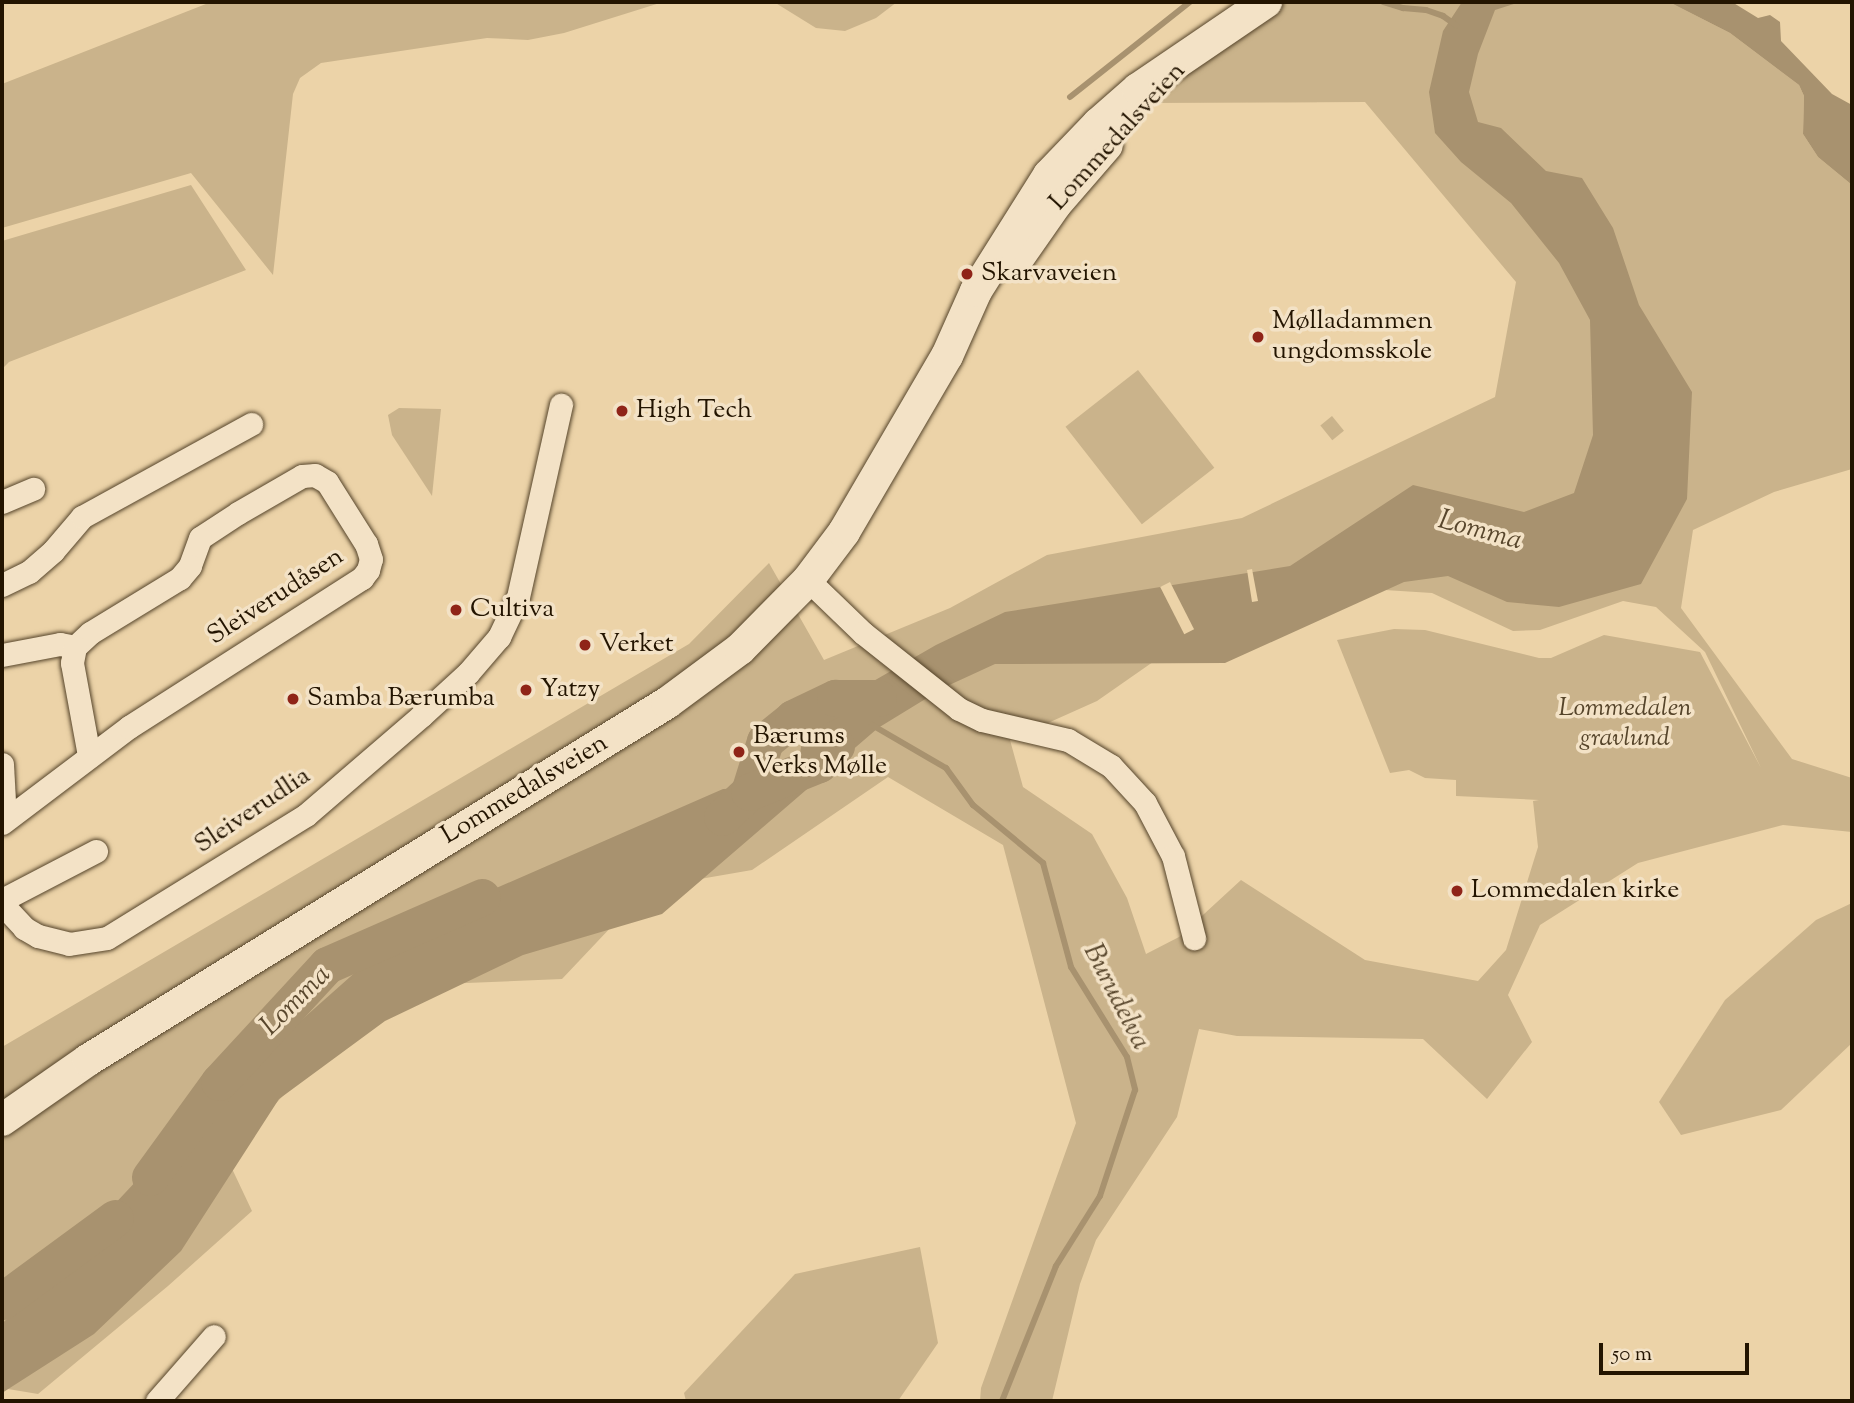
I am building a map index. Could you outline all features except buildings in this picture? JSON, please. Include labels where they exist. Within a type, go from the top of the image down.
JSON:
[{"type":"main road","name":"Lommedalsveien","points":[[2,1120],[133,1032],[667,703],[740,649],[808,580],[870,491],[947,356],[1088,164],[1192,55],[1261,3]]},
{"type":"street","name":"Sleiverudlia","points":[[5,912],[38,936],[57,942],[80,944],[107,938],[306,815],[467,673],[499,637],[518,597],[561,405]]},
{"type":"street","points":[[2,585],[29,572],[53,551],[82,517],[251,424]]},
{"type":"street","name":"Sleiverudåsen","points":[[3,822],[63,779],[89,756],[226,663],[362,578],[371,559],[337,494],[327,482],[315,475],[302,476],[200,538],[190,566],[180,578],[90,633],[75,647]]},
{"type":"street","points":[[2,502],[33,489]]},
{"type":"street","points":[[808,580],[941,697],[982,720],[1068,740],[1111,766],[1145,803],[1173,856],[1194,938]]},
{"type":"street","points":[[2,655],[60,644],[75,647],[72,663],[89,756]]},
{"type":"street","name":"Sleiverudåsen","points":[[2,764],[3,822]]},
{"type":"street","points":[[5,912],[96,851]]},
{"type":"street","points":[[157,1401],[214,1336]]},
{"type":"green space","points":[[211,2],[663,2],[564,33],[528,40],[487,38],[321,63],[300,78],[293,94],[273,275],[191,173],[2,228],[2,84]]},
{"type":"green space","points":[[774,2],[897,2],[876,18],[845,31],[816,28]]},
{"type":"green space","name":"Lommedalen gravlund","points":[[1266,2],[1669,2],[1730,33],[1799,85],[1804,96],[1803,134],[1818,157],[1852,185],[1852,469],[1774,492],[1693,530],[1681,608],[1792,759],[1852,778],[1852,832],[1783,825],[1638,863],[1540,925],[1508,995],[1532,1042],[1487,1099],[1423,1039],[1237,1036],[1199,1029],[1177,1117],[1096,1240],[1080,1284],[1052,1401],[980,1401],[981,1388],[1076,1123],[1003,845],[888,777],[752,870],[648,888],[562,979],[417,985],[295,1083],[226,1156],[252,1211],[168,1286],[38,1394],[2,1388],[2,1047],[689,644],[769,563],[824,660],[950,608],[1047,555],[1242,518],[1495,397],[1516,282],[1365,102],[1148,103]],"holes":[[[1369,589],[1432,593],[1513,631],[1540,630],[1623,601],[1656,607],[1705,652],[1761,768],[1700,652],[1604,635],[1551,658],[1539,658],[1425,630],[1394,629],[1337,640],[1390,773],[1409,770],[1425,778],[1456,780],[1456,796],[1539,800],[1533,801],[1538,847],[1506,950],[1478,981],[1365,960],[1241,880],[1179,937],[1146,954],[1127,898],[1092,834],[1023,787],[1010,740],[1097,701],[1183,641]]]},
{"type":"green space","points":[[191,185],[246,270],[9,362],[2,369],[2,241]]},
{"type":"green space","points":[[1138,370],[1214,468],[1142,524],[1066,427]]},
{"type":"green space","points":[[399,408],[441,409],[432,496],[392,435],[388,415]]},
{"type":"green space","points":[[1332,416],[1344,431],[1332,440],[1320,425]]},
{"type":"green space","points":[[1852,903],[1852,1043],[1781,1110],[1681,1135],[1659,1102],[1725,1000],[1816,920]]},
{"type":"green space","points":[[920,1247],[938,1343],[898,1401],[686,1401],[684,1393],[795,1274]]},
{"type":"water","points":[[1462,2],[1520,2],[1495,10],[1478,54],[1469,92],[1478,122],[1501,128],[1546,171],[1582,178],[1613,228],[1639,305],[1692,392],[1687,499],[1641,584],[1559,607],[1507,602],[1448,576],[1404,582],[1225,663],[995,664],[945,687],[878,728],[662,914],[523,955],[385,1021],[279,1099],[181,1251],[94,1334],[2,1393],[2,1324],[217,1095],[359,969],[446,910],[723,789],[794,786],[806,720],[936,645],[1005,612],[1290,566],[1413,485],[1524,512],[1574,493],[1593,435],[1590,320],[1559,263],[1511,203],[1461,162],[1435,133],[1429,92],[1443,31]]},
{"type":"water","points":[[1669,2],[1732,2],[1758,18],[1770,15],[1780,22],[1781,41],[1832,94],[1852,105],[1852,185],[1818,157],[1803,134],[1804,96],[1799,85],[1730,33]]},
{"type":"pier","points":[[1252,569],[1258,601],[1252,602],[1247,570]]},
{"type":"pier","points":[[1170,582],[1194,629],[1184,634],[1160,587]]},
{"type":"waterway","points":[[1070,97],[1190,2]]},
{"type":"waterway","points":[[1383,2],[1403,8],[1426,10],[1443,16],[1456,25]]},
{"type":"waterway","name":"Lomma","points":[[749,792],[765,741],[793,718],[835,698],[878,698]]},
{"type":"waterway","name":"Burudelva","points":[[872,725],[946,768],[973,805],[1043,863],[1071,967],[1127,1057],[1135,1090],[1100,1196],[1056,1266],[1002,1401]]},
{"type":"waterway","name":"Lomma","points":[[722,817],[749,792],[819,764],[836,746]]},
{"type":"waterway","name":"Lomma","points":[[150,1177],[219,1082],[327,965],[482,897]]},
{"type":"waterway","name":"Lomma","points":[[2,1301],[115,1218]]},
{"type":"place","name":"Skarvaveien","points":[[967,274]]},
{"type":"place","name":"Mølladammen ungdomsskole","points":[[1258,337]]},
{"type":"place","name":"High Tech","points":[[622,411]]},
{"type":"place","name":"Cultiva","points":[[456,610]]},
{"type":"place","name":"Verket","points":[[585,645]]},
{"type":"place","name":"Yatzy","points":[[526,690]]},
{"type":"place","name":"Samba Bærumba","points":[[293,699]]},
{"type":"place","name":"Bærums Verks Mølle","points":[[739,752]]},
{"type":"place","name":"Lommedalen kirke","points":[[1457,891]]}]
